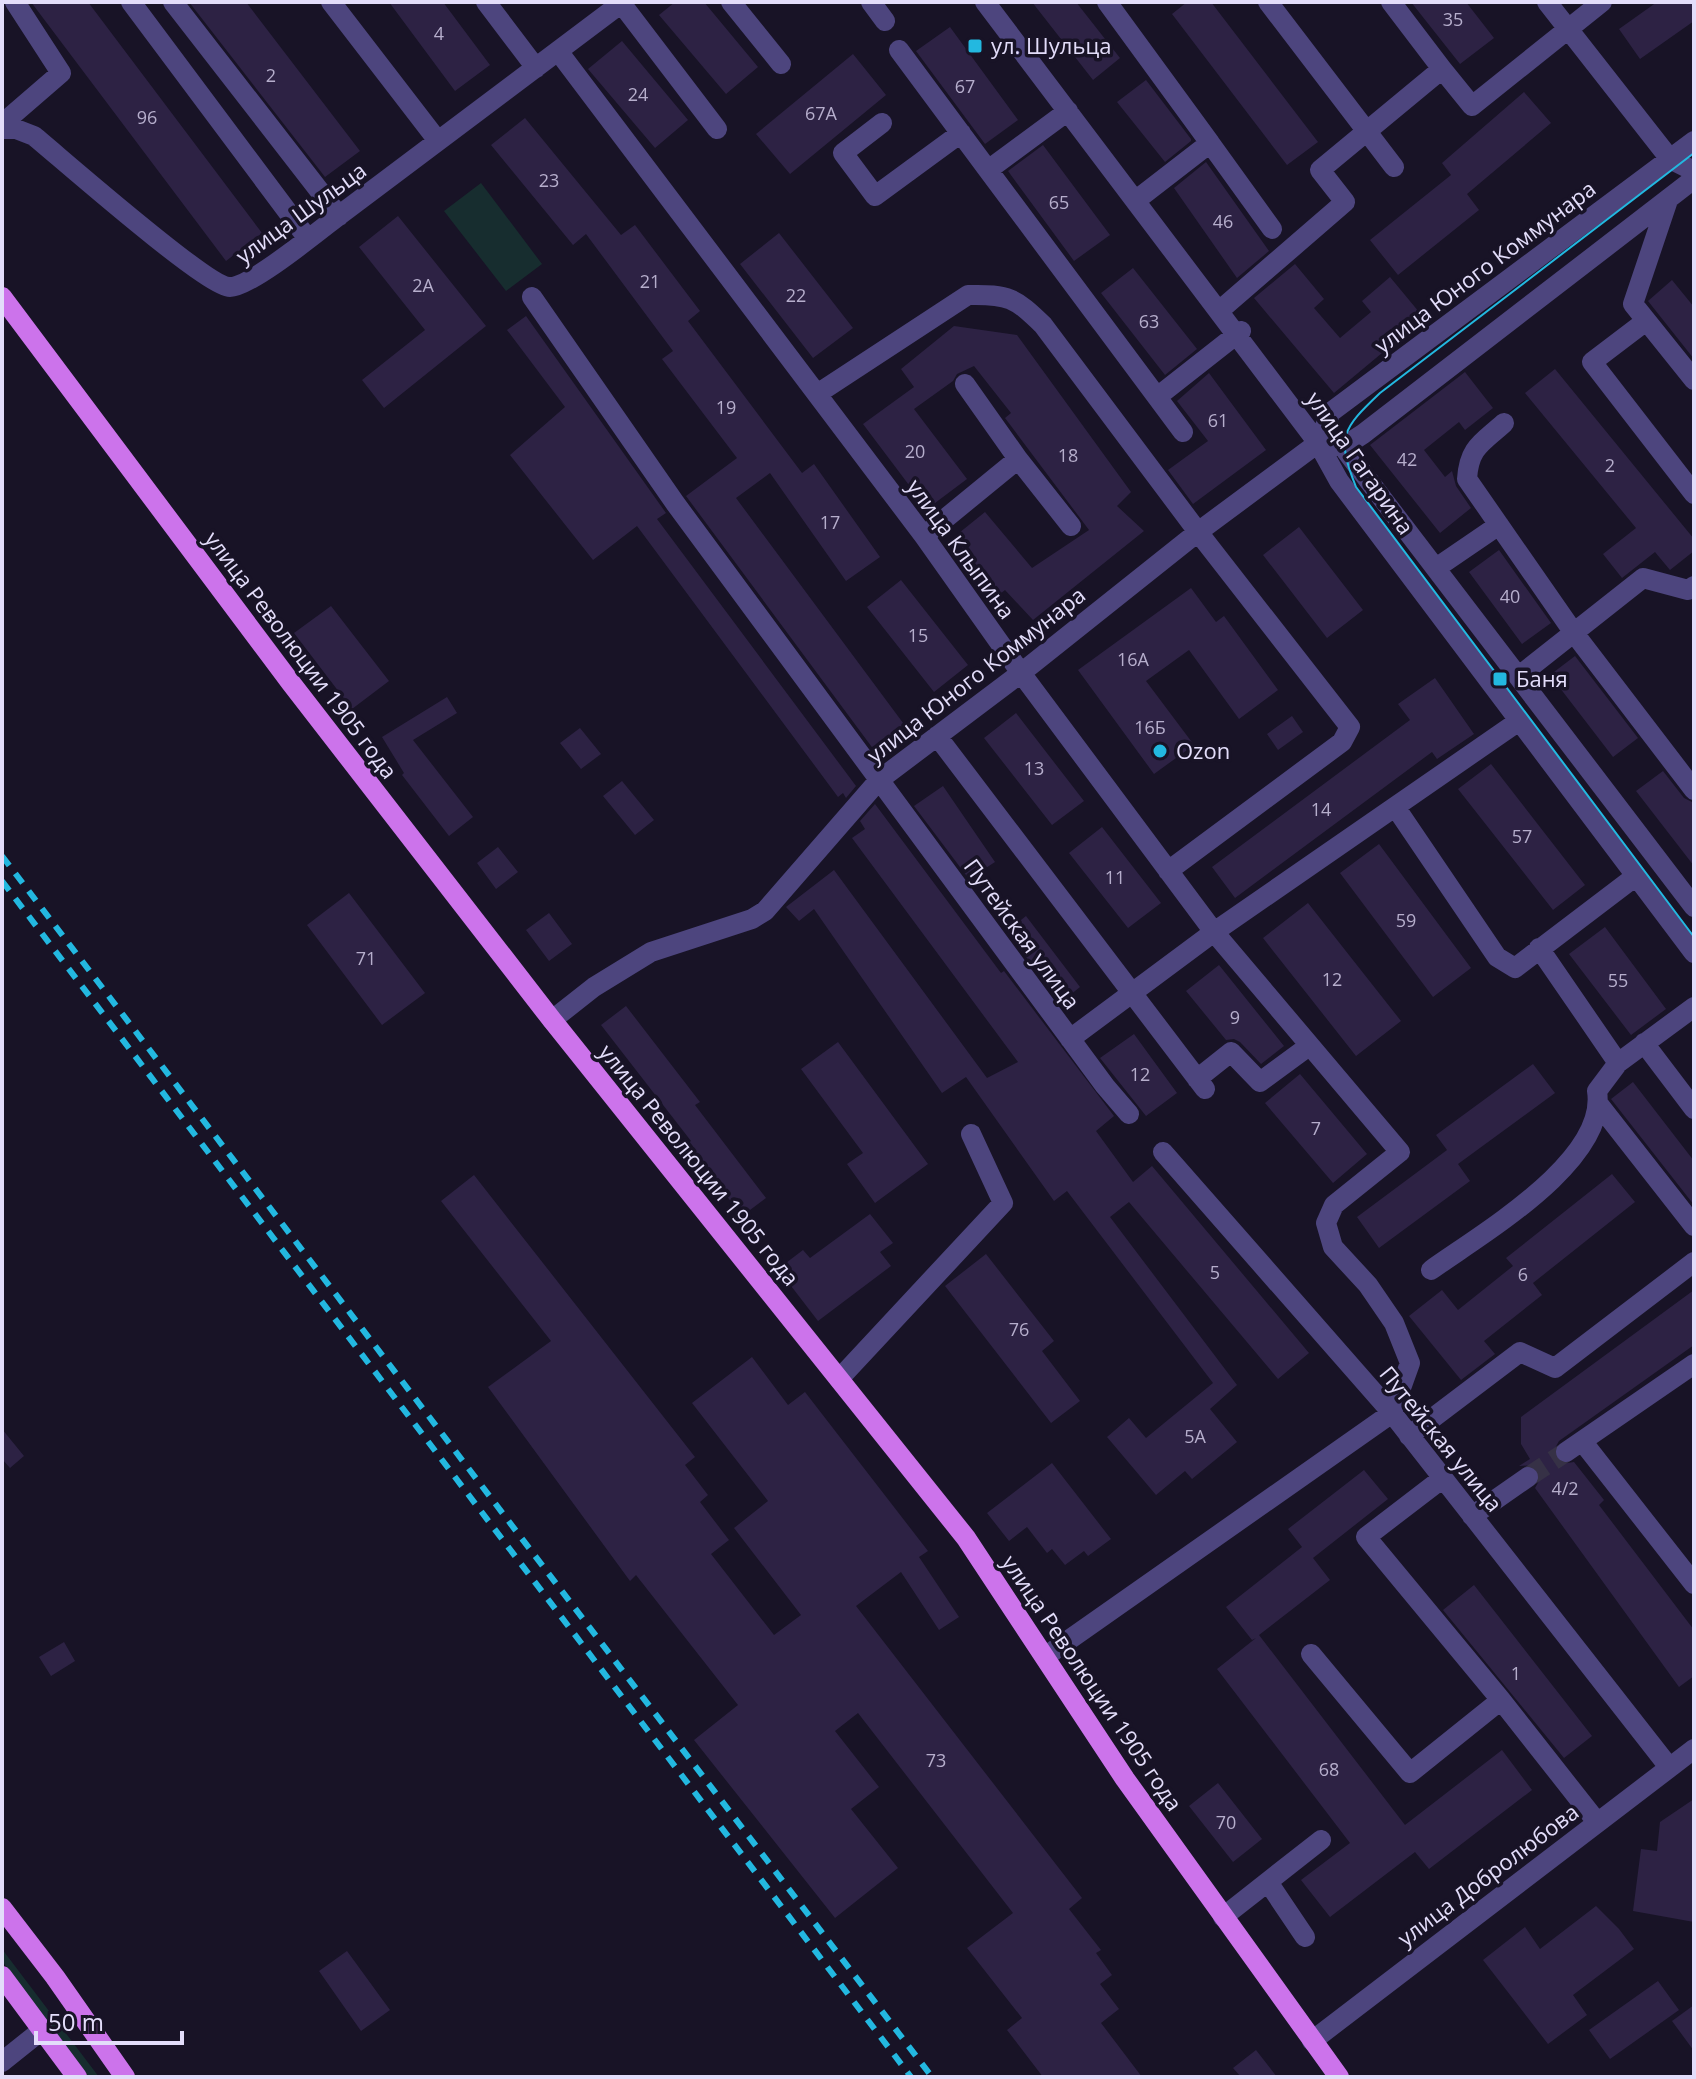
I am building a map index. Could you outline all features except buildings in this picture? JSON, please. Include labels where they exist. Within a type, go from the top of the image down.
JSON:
[{"type":"main road","name":"улица Революции 1905 года","points":[[2,297],[291,683],[552,1020],[966,1538],[1125,1779],[1339,2077]]},
{"type":"main road","points":[[2,1908],[125,2077]]},
{"type":"main road","points":[[2,1976],[77,2077]]},
{"type":"street","points":[[2,126],[61,73],[15,2]]},
{"type":"street","points":[[131,2],[308,239]]},
{"type":"street","points":[[173,2],[339,216]]},
{"type":"street","points":[[331,2],[438,141]]},
{"type":"street","points":[[486,2],[536,68]]},
{"type":"street","points":[[731,2],[781,64]]},
{"type":"street","points":[[871,2],[885,21]]},
{"type":"street","name":"улица Гагарина","points":[[985,2],[1219,311],[1239,333],[1318,443],[1339,481],[1694,953]]},
{"type":"street","points":[[1107,2],[1272,229]]},
{"type":"street","points":[[1268,2],[1394,167]]},
{"type":"street","points":[[1391,2],[1472,106],[1602,2]]},
{"type":"street","points":[[1547,2],[1670,159],[1694,171]]},
{"type":"street","points":[[622,3],[717,129]]},
{"type":"street","name":"улица Шульца","points":[[2,126],[34,136],[216,284],[230,287],[245,284],[308,239],[622,3]]},
{"type":"street","points":[[899,50],[1183,432]]},
{"type":"street","name":"улица Клыпина","points":[[558,51],[924,536],[1021,673],[1214,932],[1400,1152],[1334,1205],[1326,1223],[1333,1247],[1368,1285],[1394,1323],[1410,1363],[1392,1413]]},
{"type":"street","points":[[1219,311],[1345,202],[1320,170],[1442,69]]},
{"type":"street","points":[[988,170],[1068,111]]},
{"type":"street","points":[[882,123],[843,153],[875,196],[961,133]]},
{"type":"street","name":"улица Юного Коммунара","points":[[552,1020],[594,987],[651,952],[752,919],[765,911],[879,780],[1021,673],[1198,532],[1318,443],[1331,412],[1694,141]]},
{"type":"street","points":[[1135,201],[1210,143]]},
{"type":"street","points":[[1318,443],[1343,447],[1694,179]]},
{"type":"street","points":[[1668,199],[1633,304],[1694,380]]},
{"type":"street","points":[[817,394],[968,295],[993,294],[1019,302],[1043,325],[1198,532],[1350,727],[1342,742],[1168,871]]},
{"type":"street","name":"Путейская улица","points":[[532,297],[675,503],[1070,1039],[1129,1114]]},
{"type":"street","points":[[1646,321],[1592,362],[1694,494]]},
{"type":"street","points":[[1157,397],[1239,333]]},
{"type":"street","points":[[965,384],[1071,526]]},
{"type":"street","points":[[1504,423],[1474,450],[1468,460],[1467,479],[1574,633],[1694,790]]},
{"type":"street","name":"улица Гагарина","points":[[1343,447],[1694,907]]},
{"type":"street","points":[[924,536],[1018,459]]},
{"type":"street","points":[[1436,568],[1499,525]]},
{"type":"street","points":[[1519,676],[1643,578],[1688,590],[1694,586]]},
{"type":"street","points":[[1070,1039],[1214,932],[1519,721]]},
{"type":"street","points":[[937,736],[1201,1084],[1231,1052],[1260,1082],[1309,1046]]},
{"type":"street","points":[[1396,808],[1497,957],[1515,968],[1636,876]]},
{"type":"street","points":[[1539,948],[1618,1063]]},
{"type":"street","points":[[1694,1007],[1618,1063],[1597,1091],[1600,1106],[1694,1226]]},
{"type":"street","points":[[1644,1043],[1694,1109]]},
{"type":"street","points":[[1431,1270],[1552,1182],[1585,1143],[1600,1106]]},
{"type":"street","points":[[839,1379],[1003,1203],[971,1134]]},
{"type":"street","name":"Путейская улица","points":[[1163,1152],[1392,1413],[1669,1767]]},
{"type":"street","points":[[1409,1436],[1520,1352],[1555,1368],[1694,1262]]},
{"type":"street","points":[[1694,1364],[1574,1446],[1694,1584]]},
{"type":"street","points":[[1046,1656],[1392,1413]]},
{"type":"street","points":[[1472,1516],[1528,1477]]},
{"type":"street","points":[[1443,1478],[1366,1537],[1597,1822]]},
{"type":"street","points":[[1311,1654],[1410,1773],[1501,1700]]},
{"type":"street","name":"улица Добролюбова","points":[[1312,2041],[1694,1749]]},
{"type":"street","points":[[1223,1917],[1321,1840]]},
{"type":"street","points":[[1268,1882],[1305,1937]]},
{"type":"street","points":[[2,2062],[42,2030]]},
{"type":"green space","points":[[481,183],[542,264],[506,291],[444,211]]},
{"type":"green space","points":[[2,1949],[99,2077],[89,2077],[2,1961]]},
{"type":"tunnel","points":[[1528,1477],[1566,1452]]},
{"type":"tram line","points":[[1694,153],[1380,393],[1350,425],[1345,445],[1356,487],[1694,937]]},
{"type":"railway","points":[[2,856],[932,2077]]},
{"type":"railway","points":[[2,881],[911,2077]]},
{"type":"place","name":"ул. Шульца","points":[[975,46]]},
{"type":"place","name":"Баня","points":[[1500,679]]},
{"type":"place","name":"Ozon","points":[[1160,751]]}]
